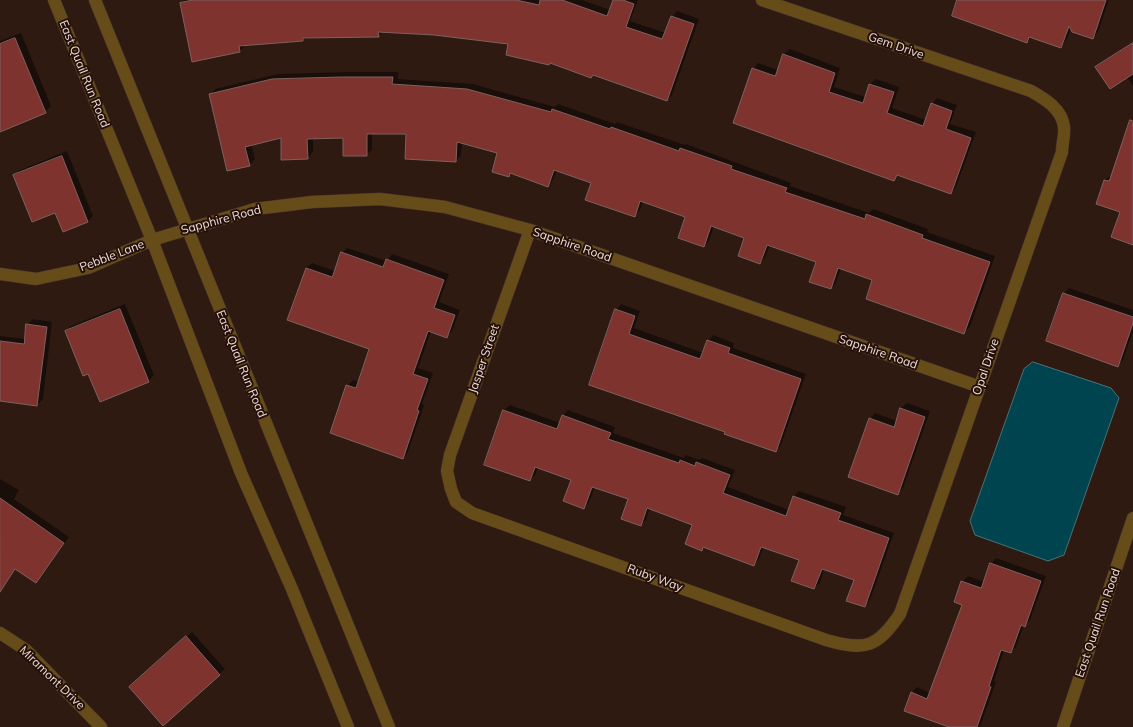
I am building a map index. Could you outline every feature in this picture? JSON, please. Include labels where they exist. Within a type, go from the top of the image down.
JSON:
[{"type":"street","name":"East Quail Run Road","points":[[54,0],[152,240],[241,473],[292,589],[348,727]]},
{"type":"street","name":"East Quail Run Road","points":[[95,0],[389,727]]},
{"type":"street","name":"Gem Drive","points":[[762,0],[1031,91]]},
{"type":"street","name":"Opal Drive","points":[[871,644],[888,633],[900,614],[1062,152],[1064,127],[1059,114],[1049,102],[1031,91]]},
{"type":"street","name":"Sapphire Road","points":[[152,240],[187,228],[255,209],[312,202],[380,199],[445,207],[530,230],[980,387]]},
{"type":"street","name":"Jasper Street","points":[[451,488],[447,471],[450,455],[530,230]]},
{"type":"street","name":"Pebble Lane","points":[[0,274],[36,279],[88,268],[152,240]]},
{"type":"street","name":"Ruby Way","points":[[451,488],[456,502],[472,513],[826,640],[849,646],[871,644]]},
{"type":"street","name":"East Quail Run Road","points":[[1063,727],[1133,518]]},
{"type":"street","name":"Miramont Drive","points":[[0,633],[26,650],[97,726]]},
{"type":"water","points":[[1033,362],[1111,388],[1119,398],[1064,555],[1048,561],[975,535],[970,521],[1024,369]]},
{"type":"building","points":[[193,0],[516,0],[539,5],[540,0],[562,0],[607,16],[613,0],[623,0],[634,4],[626,27],[662,39],[671,16],[694,24],[667,101],[593,75],[591,78],[550,63],[549,65],[506,55],[508,44],[434,35],[378,32],[379,37],[303,38],[303,41],[239,46],[240,52],[192,62],[180,3]]},
{"type":"building","points":[[957,0],[1106,0],[1093,39],[1072,32],[1069,26],[1061,48],[1029,37],[1027,43],[952,16]]},
{"type":"building","points":[[15,38],[46,113],[0,132],[0,44]]},
{"type":"building","points":[[1133,43],[1133,74],[1110,89],[1095,67]]},
{"type":"building","points":[[783,54],[835,73],[829,92],[863,103],[869,84],[894,92],[887,113],[923,126],[931,103],[952,111],[946,129],[971,138],[951,194],[897,175],[894,181],[733,123],[752,68],[775,76]]},
{"type":"building","points":[[393,77],[392,84],[467,89],[551,112],[552,109],[610,129],[611,127],[679,151],[680,148],[732,166],[731,169],[787,188],[785,192],[865,219],[866,214],[923,235],[922,238],[990,262],[964,334],[866,299],[872,280],[838,268],[831,289],[809,282],[816,262],[767,245],[760,264],[738,256],[744,238],[711,226],[704,247],[678,238],[685,217],[640,201],[635,217],[585,200],[591,183],[554,170],[548,187],[510,173],[509,177],[492,172],[497,153],[457,142],[456,162],[405,159],[406,134],[367,134],[367,156],[343,156],[343,138],[307,139],[308,159],[281,160],[281,138],[245,147],[250,166],[227,171],[209,94],[272,79]]},
{"type":"building","points":[[1130,120],[1133,121],[1133,245],[1111,237],[1120,212],[1096,204],[1104,180],[1109,181]]},
{"type":"building","points":[[62,156],[88,222],[63,232],[55,213],[32,222],[13,175]]},
{"type":"building","points":[[341,252],[383,267],[386,259],[444,280],[434,308],[455,315],[447,338],[428,331],[413,374],[428,379],[417,410],[419,411],[403,459],[330,433],[346,385],[356,388],[369,349],[287,320],[306,268],[332,277]]},
{"type":"building","points":[[1063,293],[1133,317],[1133,323],[1118,367],[1046,341]]},
{"type":"building","points":[[120,309],[149,382],[100,402],[88,374],[83,376],[65,331]]},
{"type":"building","points":[[615,309],[635,316],[629,334],[700,359],[707,340],[730,348],[728,353],[801,379],[776,452],[724,434],[725,432],[589,385]]},
{"type":"building","points":[[26,324],[47,327],[37,406],[0,401],[0,341],[24,344]]},
{"type":"building","points":[[900,408],[925,417],[898,495],[848,477],[869,418],[894,427]]},
{"type":"building","points":[[503,410],[557,429],[562,415],[611,433],[608,439],[679,463],[680,460],[695,466],[696,462],[730,475],[723,493],[786,516],[793,496],[841,513],[838,520],[889,538],[865,607],[846,601],[854,580],[822,569],[814,589],[791,581],[799,560],[761,547],[754,566],[703,547],[702,551],[685,544],[692,525],[647,508],[641,526],[621,519],[628,499],[592,487],[584,509],[563,501],[571,480],[535,467],[530,481],[484,465]]},
{"type":"building","points":[[0,498],[64,543],[36,583],[15,569],[0,592]]},
{"type":"building","points":[[990,563],[1041,581],[1025,627],[1021,625],[1011,653],[1001,650],[989,686],[991,687],[977,727],[949,727],[904,711],[911,692],[927,699],[962,605],[954,602],[961,581],[981,588]]},
{"type":"building","points":[[186,636],[220,675],[163,726],[129,687]]}]
